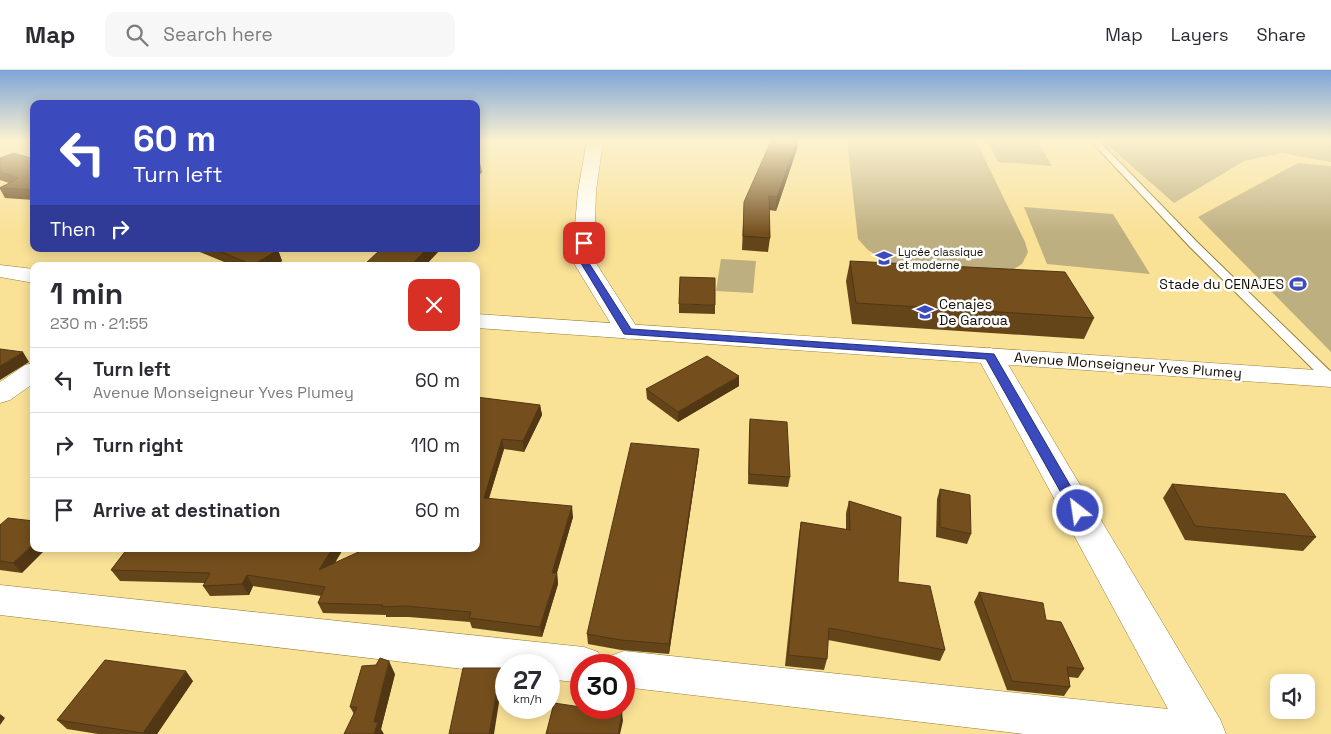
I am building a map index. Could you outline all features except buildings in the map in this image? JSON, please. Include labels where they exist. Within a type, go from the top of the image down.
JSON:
[{"type":"street","points":[[590,172],[587,191],[583,260],[628,332]]},
{"type":"street","points":[[0,271],[30,275]]},
{"type":"street","name":"Avenue Monseigneur Yves Plumey","points":[[480,321],[1331,379]]},
{"type":"street","points":[[990,356],[1205,734]]},
{"type":"street","points":[[0,394],[30,374]]},
{"type":"street","points":[[0,600],[570,663]]},
{"type":"street","points":[[635,671],[1205,734]]},
{"type":"lane","points":[[1124,172],[1194,245],[1331,379]]},
{"type":"shaded area","points":[[850,172],[991,172],[1028,252],[1022,264],[1006,274],[916,271],[888,262],[868,250],[858,239]]},
{"type":"shaded area","points":[[1138,172],[1226,172],[1174,203]]},
{"type":"shaded area","name":"Stade du CENAJES","points":[[1281,172],[1331,172],[1331,352],[1198,217]]},
{"type":"shaded area","points":[[1024,207],[1113,214],[1150,274],[1047,264]]},
{"type":"shaded area","points":[[721,259],[756,261],[753,293],[716,291]]},
{"type":"place","name":"Lycée classique et moderne","points":[[884,258]]},
{"type":"place","name":"Stade du CENAJES","points":[[1298,284]]},
{"type":"place","name":"Cenajes De Garoua","points":[[925,312]]},
{"type":"route","points":[[584,243],[583,260],[628,332],[990,356],[1078,511]]}]
